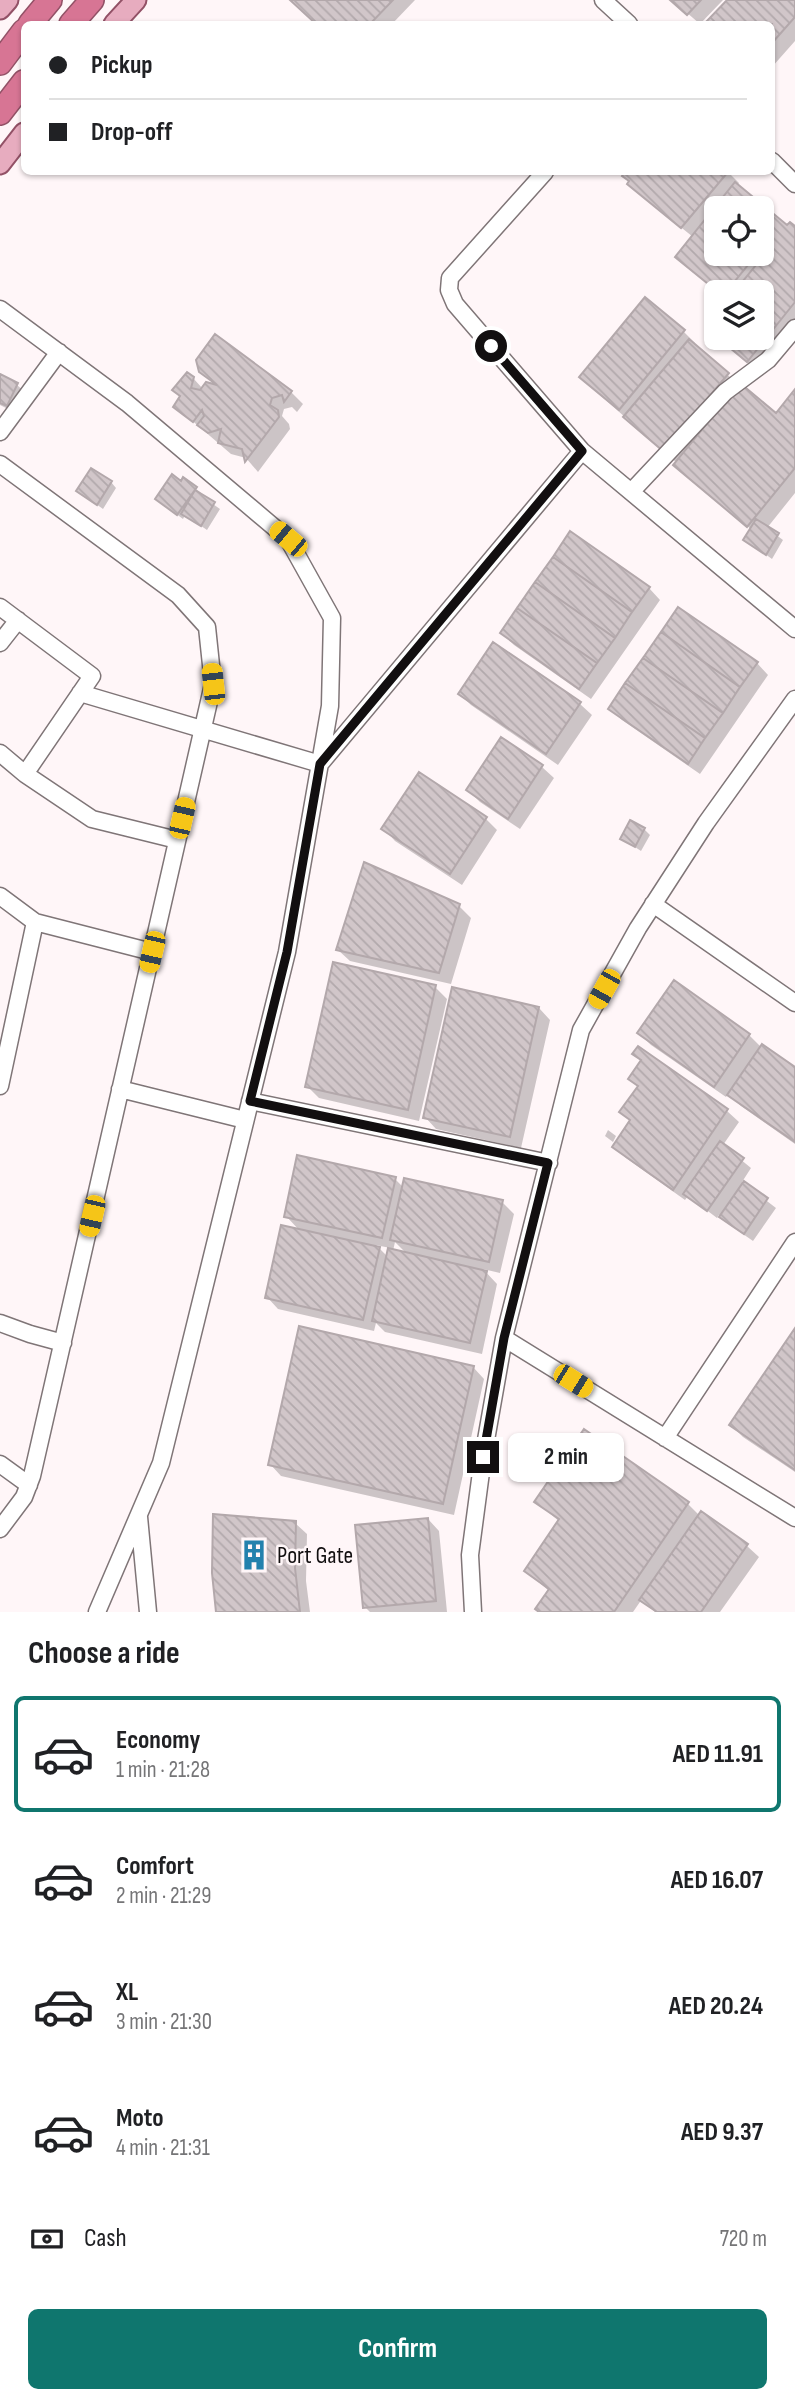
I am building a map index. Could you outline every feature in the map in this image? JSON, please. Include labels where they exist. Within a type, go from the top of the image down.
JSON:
[{"type":"highway","points":[[32,21],[49,0]]},
{"type":"highway","points":[[0,63],[21,35]]},
{"type":"highway","points":[[0,113],[21,86]]},
{"type":"main road","points":[[0,9],[8,0]]},
{"type":"main road","points":[[117,21],[136,0]]},
{"type":"main road","points":[[0,164],[21,137]]},
{"type":"street","points":[[603,0],[626,21]]},
{"type":"street","points":[[775,164],[795,184]]},
{"type":"street","points":[[542,175],[450,278],[449,290],[455,304],[582,451],[795,629]]},
{"type":"street","points":[[0,309],[127,403],[288,539],[332,618],[330,706],[287,952],[161,1463],[97,1612]]},
{"type":"street","points":[[631,492],[725,391],[768,360],[795,328]]},
{"type":"street","points":[[0,432],[58,352]]},
{"type":"street","points":[[320,764],[582,451]]},
{"type":"street","points":[[0,464],[178,595],[207,626],[213,684],[29,1485],[24,1497],[0,1529]]},
{"type":"street","points":[[0,607],[92,676],[25,774]]},
{"type":"street","points":[[0,643],[18,620]]},
{"type":"street","points":[[80,693],[320,764]]},
{"type":"street","points":[[473,1612],[470,1555],[483,1457],[504,1338],[581,1030],[653,904],[706,823],[795,699]]},
{"type":"street","points":[[0,753],[25,774],[92,819],[177,841]]},
{"type":"street","points":[[0,896],[35,922],[152,952]]},
{"type":"street","points":[[653,904],[795,1003]]},
{"type":"street","points":[[0,1086],[4,1042],[35,922]]},
{"type":"street","points":[[120,1090],[245,1120]]},
{"type":"street","points":[[250,1101],[548,1163]]},
{"type":"street","points":[[665,1438],[795,1242]]},
{"type":"street","points":[[0,1323],[63,1343]]},
{"type":"street","points":[[504,1338],[795,1518]]},
{"type":"street","points":[[0,1464],[29,1485]]},
{"type":"street","points":[[139,1515],[148,1612]]},
{"type":"building","points":[[290,0],[393,0],[373,21],[313,21]]},
{"type":"building","points":[[670,0],[701,0],[687,15]]},
{"type":"building","points":[[727,0],[795,0],[795,17],[775,40],[775,21],[707,21]]},
{"type":"building","points":[[623,175],[725,175],[708,196],[704,196],[704,201],[681,228],[627,184],[629,181]]},
{"type":"building","points":[[735,182],[752,196],[724,196]]},
{"type":"building","points":[[774,214],[787,225],[790,222],[795,226],[795,302],[774,328],[774,280],[744,280],[755,266],[774,266]]},
{"type":"building","points":[[704,221],[704,266],[747,266],[736,280],[704,281],[675,257]]},
{"type":"building","points":[[645,297],[685,330],[619,410],[579,377]]},
{"type":"building","points":[[215,334],[292,391],[284,402],[282,395],[272,398],[270,405],[278,410],[279,417],[245,462],[242,449],[218,443],[221,429],[208,433],[197,425],[204,416],[202,410],[193,422],[173,407],[180,396],[172,390],[187,372],[194,377],[191,388],[200,390],[206,382],[217,385],[199,372],[196,360]]},
{"type":"building","points":[[689,339],[729,373],[663,451],[623,417]]},
{"type":"building","points":[[732,350],[757,350],[747,362]]},
{"type":"building","points":[[0,374],[18,383],[7,406],[0,403]]},
{"type":"building","points":[[740,383],[776,413],[795,389],[795,468],[747,527],[673,465]]},
{"type":"building","points":[[91,468],[112,481],[97,505],[76,491]]},
{"type":"building","points":[[172,474],[181,481],[183,477],[197,487],[177,515],[155,499]]},
{"type":"building","points":[[195,490],[215,502],[201,526],[181,514]]},
{"type":"building","points":[[756,519],[779,533],[766,555],[743,540]]},
{"type":"building","points":[[570,531],[650,587],[632,612],[553,557]]},
{"type":"building","points":[[553,557],[632,612],[615,638],[535,582]]},
{"type":"building","points":[[535,582],[615,638],[597,663],[517,608]]},
{"type":"building","points":[[678,607],[758,662],[740,687],[661,632]]},
{"type":"building","points":[[517,608],[597,663],[579,689],[500,633]]},
{"type":"building","points":[[661,632],[740,687],[723,713],[643,658]]},
{"type":"building","points":[[493,642],[581,702],[546,754],[458,694]]},
{"type":"building","points":[[643,658],[723,713],[705,738],[625,683]]},
{"type":"building","points":[[625,683],[705,738],[688,764],[608,709]]},
{"type":"building","points":[[501,737],[543,765],[508,819],[466,790]]},
{"type":"building","points":[[419,772],[487,817],[450,874],[381,829]]},
{"type":"building","points":[[630,820],[645,828],[635,847],[620,839]]},
{"type":"building","points":[[364,862],[460,904],[439,973],[336,950]]},
{"type":"building","points":[[333,962],[436,985],[408,1110],[305,1087]]},
{"type":"building","points":[[674,980],[750,1034],[714,1087],[637,1033]]},
{"type":"building","points":[[452,987],[539,1007],[510,1137],[423,1118]]},
{"type":"building","points":[[762,1044],[795,1067],[795,1142],[727,1095]]},
{"type":"building","points":[[638,1046],[728,1109],[673,1190],[612,1147],[630,1120],[619,1112],[638,1086],[628,1079],[641,1060],[632,1054]]},
{"type":"building","points":[[720,1141],[744,1158],[707,1211],[683,1194]]},
{"type":"building","points":[[297,1155],[396,1177],[382,1238],[284,1217]]},
{"type":"building","points":[[404,1178],[503,1200],[489,1262],[390,1240]]},
{"type":"building","points":[[744,1181],[768,1198],[744,1234],[719,1217]]},
{"type":"building","points":[[281,1225],[380,1247],[363,1320],[265,1298]]},
{"type":"building","points":[[388,1248],[487,1271],[470,1343],[372,1321]]},
{"type":"building","points":[[299,1326],[474,1366],[443,1504],[268,1465]]},
{"type":"building","points":[[795,1328],[795,1470],[729,1425]]},
{"type":"building","points":[[584,1429],[689,1502],[614,1612],[539,1612],[535,1609],[549,1589],[524,1571],[559,1519],[534,1502]]},
{"type":"building","points":[[701,1511],[748,1544],[701,1612],[657,1612],[639,1600]]},
{"type":"building","name":"Port Gate","points":[[213,1514],[296,1521],[295,1568],[300,1612],[216,1612],[212,1573]]},
{"type":"building","points":[[428,1518],[436,1601],[363,1608],[355,1525]]},
{"type":"place","name":"Port Gate","points":[[254,1555]]},
{"type":"route","points":[[483,1457],[504,1338],[548,1163],[250,1101],[287,952],[320,764],[582,451],[491,346]]}]
